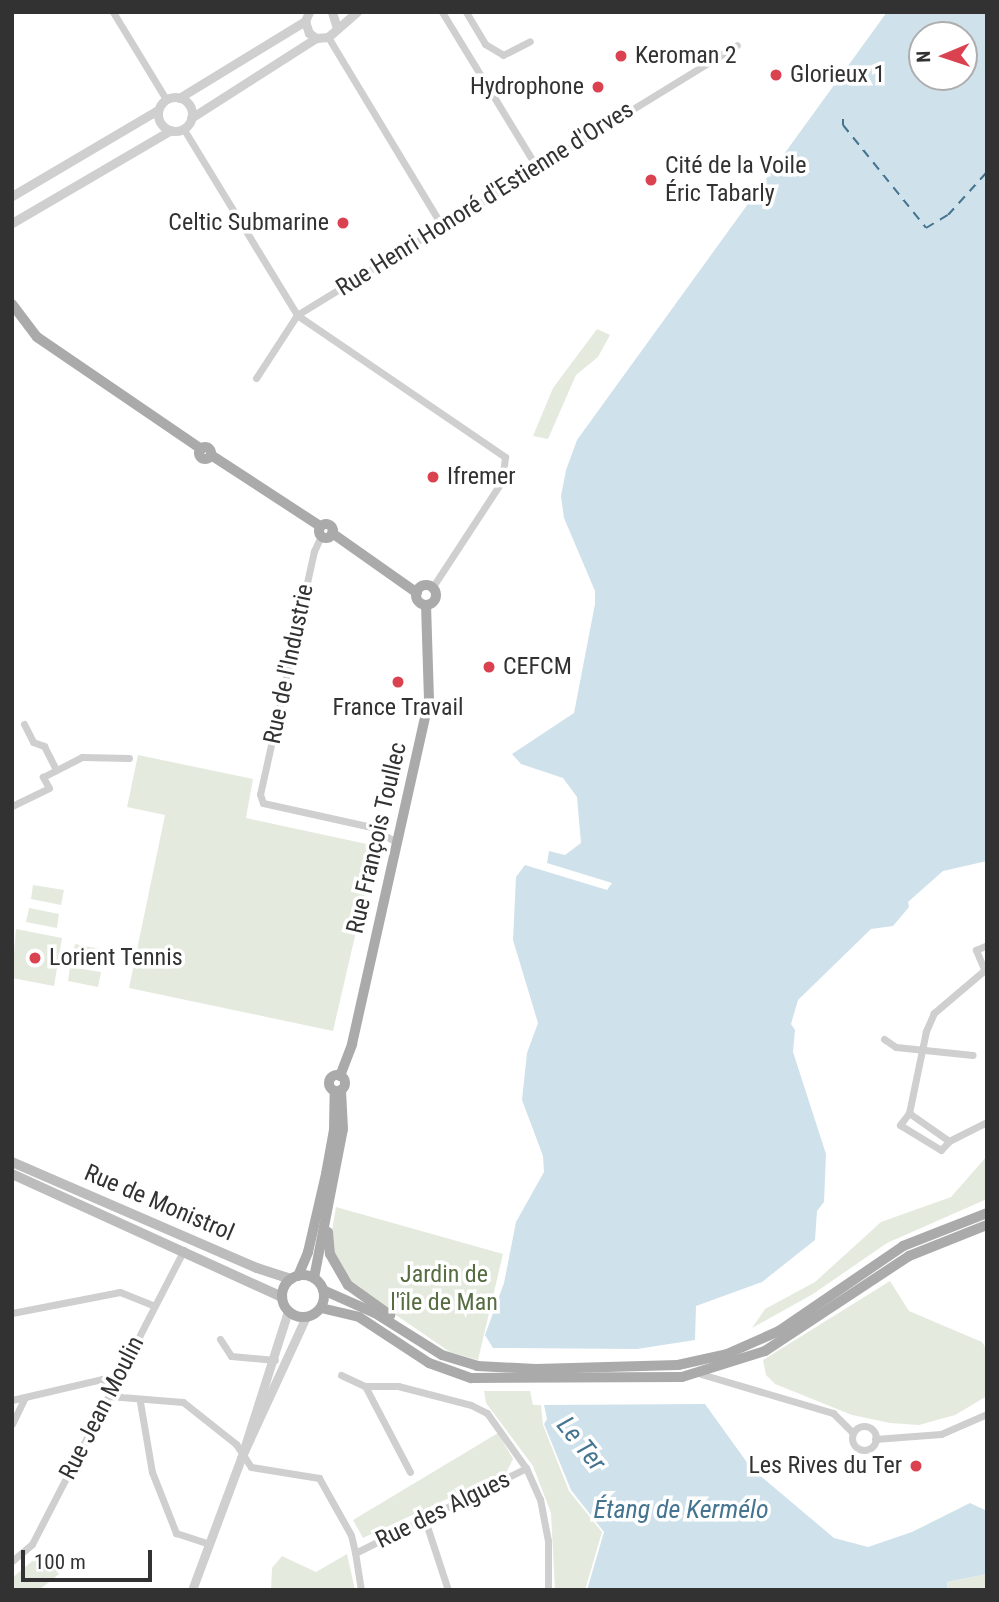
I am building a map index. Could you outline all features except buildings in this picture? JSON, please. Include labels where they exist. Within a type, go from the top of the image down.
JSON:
[{"type":"main road","points":[[12,304],[37,337],[201,449],[208,447],[211,455],[417,593]]},
{"type":"main road","points":[[423,586],[432,587],[435,598],[426,605],[418,601],[417,593],[423,586]]},
{"type":"main road","name":"Rue François Toullec","points":[[338,1091],[345,1082],[340,1076],[352,1044],[429,700],[431,652],[426,605]]},
{"type":"main road","points":[[338,1091],[343,1129],[314,1278],[323,1290],[375,1313],[442,1355],[477,1366],[537,1375],[700,1361],[779,1331],[903,1246],[987,1213]]},
{"type":"main road","points":[[338,1091],[326,1174],[309,1252],[282,1297],[288,1311],[306,1317],[321,1308],[359,1317],[408,1351],[456,1375],[701,1374],[740,1362],[787,1340],[909,1256],[987,1225]]},
{"type":"main road","name":"Rue de Monistrol","points":[[12,1162],[295,1277]]},
{"type":"main road","name":"Rue de Monistrol","points":[[12,1174],[184,1249],[282,1297]]},
{"type":"main road","points":[[327,1218],[330,1254],[348,1285],[442,1355]]},
{"type":"main road","points":[[295,1277],[314,1278]]},
{"type":"main road","points":[[321,1308],[323,1290]]},
{"type":"street","points":[[113,12],[166,99]]},
{"type":"street","points":[[332,12],[336,25]]},
{"type":"street","points":[[328,37],[336,25],[357,12]]},
{"type":"street","points":[[442,12],[536,166]]},
{"type":"street","points":[[466,12],[485,44],[503,55],[530,41]]},
{"type":"street","points":[[12,196],[158,110],[166,99],[179,98],[307,16],[309,33],[316,38]]},
{"type":"street","points":[[12,223],[171,130],[183,128],[191,118],[316,38],[328,37]]},
{"type":"street","points":[[328,37],[441,224]]},
{"type":"street","name":"Rue Henri Honoré d'Estienne d'Orves","points":[[256,378],[297,315],[441,224],[737,45]]},
{"type":"street","points":[[179,98],[190,108],[191,118]]},
{"type":"street","points":[[158,110],[159,120],[171,130]]},
{"type":"street","points":[[183,128],[297,315],[505,457],[502,481],[432,587]]},
{"type":"street","name":"Rue de l'Industrie","points":[[324,532],[313,551],[260,794],[263,803],[371,827],[396,842]]},
{"type":"street","points":[[24,724],[33,741],[44,746],[56,770]]},
{"type":"street","points":[[12,806],[49,788],[43,777],[82,757],[129,758]]},
{"type":"street","points":[[987,945],[976,950],[985,968],[940,1006],[922,1050],[909,1113],[900,1125],[941,1150],[949,1141],[987,1122]]},
{"type":"street","points":[[884,1039],[896,1047],[974,1055]]},
{"type":"street","points":[[909,1113],[949,1141]]},
{"type":"street","name":"Rue Jean Moulin","points":[[12,1561],[32,1544],[184,1249]]},
{"type":"street","points":[[12,1313],[120,1292],[154,1306]]},
{"type":"street","points":[[192,1590],[275,1360],[288,1311]]},
{"type":"street","points":[[242,1455],[306,1317]]},
{"type":"street","points":[[220,1339],[229,1356],[275,1360]]},
{"type":"street","points":[[701,1374],[839,1416],[853,1433],[853,1444],[862,1450],[871,1447],[876,1439]]},
{"type":"street","points":[[341,1376],[365,1386],[398,1386],[471,1405],[487,1413],[526,1468],[540,1499],[548,1541],[548,1590]]},
{"type":"street","points":[[12,1400],[102,1379],[114,1385]]},
{"type":"street","points":[[365,1386],[410,1472]]},
{"type":"street","points":[[109,1396],[140,1402],[183,1402],[236,1444],[242,1455],[261,1470],[319,1478],[351,1535],[355,1553]]},
{"type":"street","points":[[12,1424],[25,1397]]},
{"type":"street","points":[[140,1402],[152,1472],[176,1533],[209,1544]]},
{"type":"street","points":[[876,1439],[941,1434],[987,1414]]},
{"type":"street","points":[[853,1433],[868,1427],[876,1439]]},
{"type":"street","name":"Rue des Algues","points":[[361,1590],[355,1553],[526,1468]]},
{"type":"street","points":[[425,1520],[448,1590]]},
{"type":"green space","points":[[597,329],[610,335],[598,357],[576,375],[548,439],[533,436],[553,388]]},
{"type":"green space","points":[[138,755],[253,779],[246,818],[376,846],[333,1031],[129,988],[165,815],[127,807]]},
{"type":"green space","points":[[33,885],[64,890],[61,905],[31,899]]},
{"type":"green space","points":[[29,908],[59,914],[57,928],[26,922]]},
{"type":"green space","name":"Lorient Tennis","points":[[16,929],[62,938],[54,986],[12,978]]},
{"type":"green space","points":[[75,944],[105,950],[102,964],[72,958]]},
{"type":"green space","points":[[70,967],[101,972],[98,987],[68,981]]},
{"type":"green space","points":[[987,1156],[987,1199],[887,1243],[813,1294],[752,1328],[765,1309],[815,1282],[881,1222],[951,1197]]},
{"type":"green space","name":"Jardin de l'île de Man","points":[[336,1207],[503,1254],[478,1360],[450,1352],[352,1285],[336,1263],[331,1237]]},
{"type":"green space","points":[[890,1281],[909,1311],[982,1342],[987,1350],[987,1396],[955,1415],[919,1425],[890,1423],[852,1415],[775,1384],[766,1375],[763,1360]]},
{"type":"green space","points":[[484,1391],[530,1391],[533,1405],[541,1405],[543,1425],[569,1491],[602,1532],[585,1590],[555,1590],[551,1513],[533,1466],[486,1403]]},
{"type":"green space","points":[[498,1433],[513,1459],[507,1471],[363,1538],[353,1520]]},
{"type":"green space","points":[[42,1553],[59,1574],[39,1590],[12,1590],[12,1578]]},
{"type":"green space","points":[[347,1554],[355,1590],[271,1590],[272,1568],[282,1556],[316,1572]]},
{"type":"green space","points":[[987,1574],[987,1590],[948,1590],[947,1582]]},
{"type":"water","points":[[887,12],[987,12],[987,861],[943,871],[908,902],[909,907],[893,926],[871,929],[798,1000],[791,1024],[795,1030],[793,1052],[826,1154],[824,1202],[817,1211],[815,1240],[762,1282],[696,1306],[695,1340],[637,1349],[493,1348],[485,1335],[504,1283],[516,1222],[544,1172],[543,1156],[522,1100],[527,1053],[538,1023],[513,940],[516,877],[525,865],[607,890],[612,883],[547,863],[549,851],[565,855],[581,843],[577,797],[563,778],[521,764],[512,754],[574,713],[595,604],[595,591],[564,518],[561,496],[566,470],[577,440]]},
{"type":"water","name":"Étang de Kermélo","points":[[705,1404],[751,1468],[834,1538],[868,1547],[912,1532],[970,1503],[987,1511],[987,1574],[947,1582],[948,1590],[587,1590],[604,1532],[571,1490],[544,1424],[547,1419],[544,1405]]},
{"type":"ferry route","points":[[843,119],[843,125],[926,228],[948,215],[987,172]]},
{"type":"place","name":"Keroman 2","points":[[621,56]]},
{"type":"place","name":"Glorieux 1","points":[[776,75]]},
{"type":"place","name":"Hydrophone","points":[[598,87]]},
{"type":"place","name":"Cité de la Voile Éric Tabarly","points":[[651,180]]},
{"type":"place","name":"Celtic Submarine","points":[[343,223]]},
{"type":"place","name":"Ifremer","points":[[433,477]]},
{"type":"place","name":"CEFCM","points":[[489,667]]},
{"type":"place","name":"France Travail","points":[[398,682]]},
{"type":"place","name":"Lorient Tennis","points":[[35,958]]},
{"type":"place","name":"Les Rives du Ter","points":[[916,1466]]},
{"type":"water label","name":"Le Ter","points":[[581,1444]]}]
